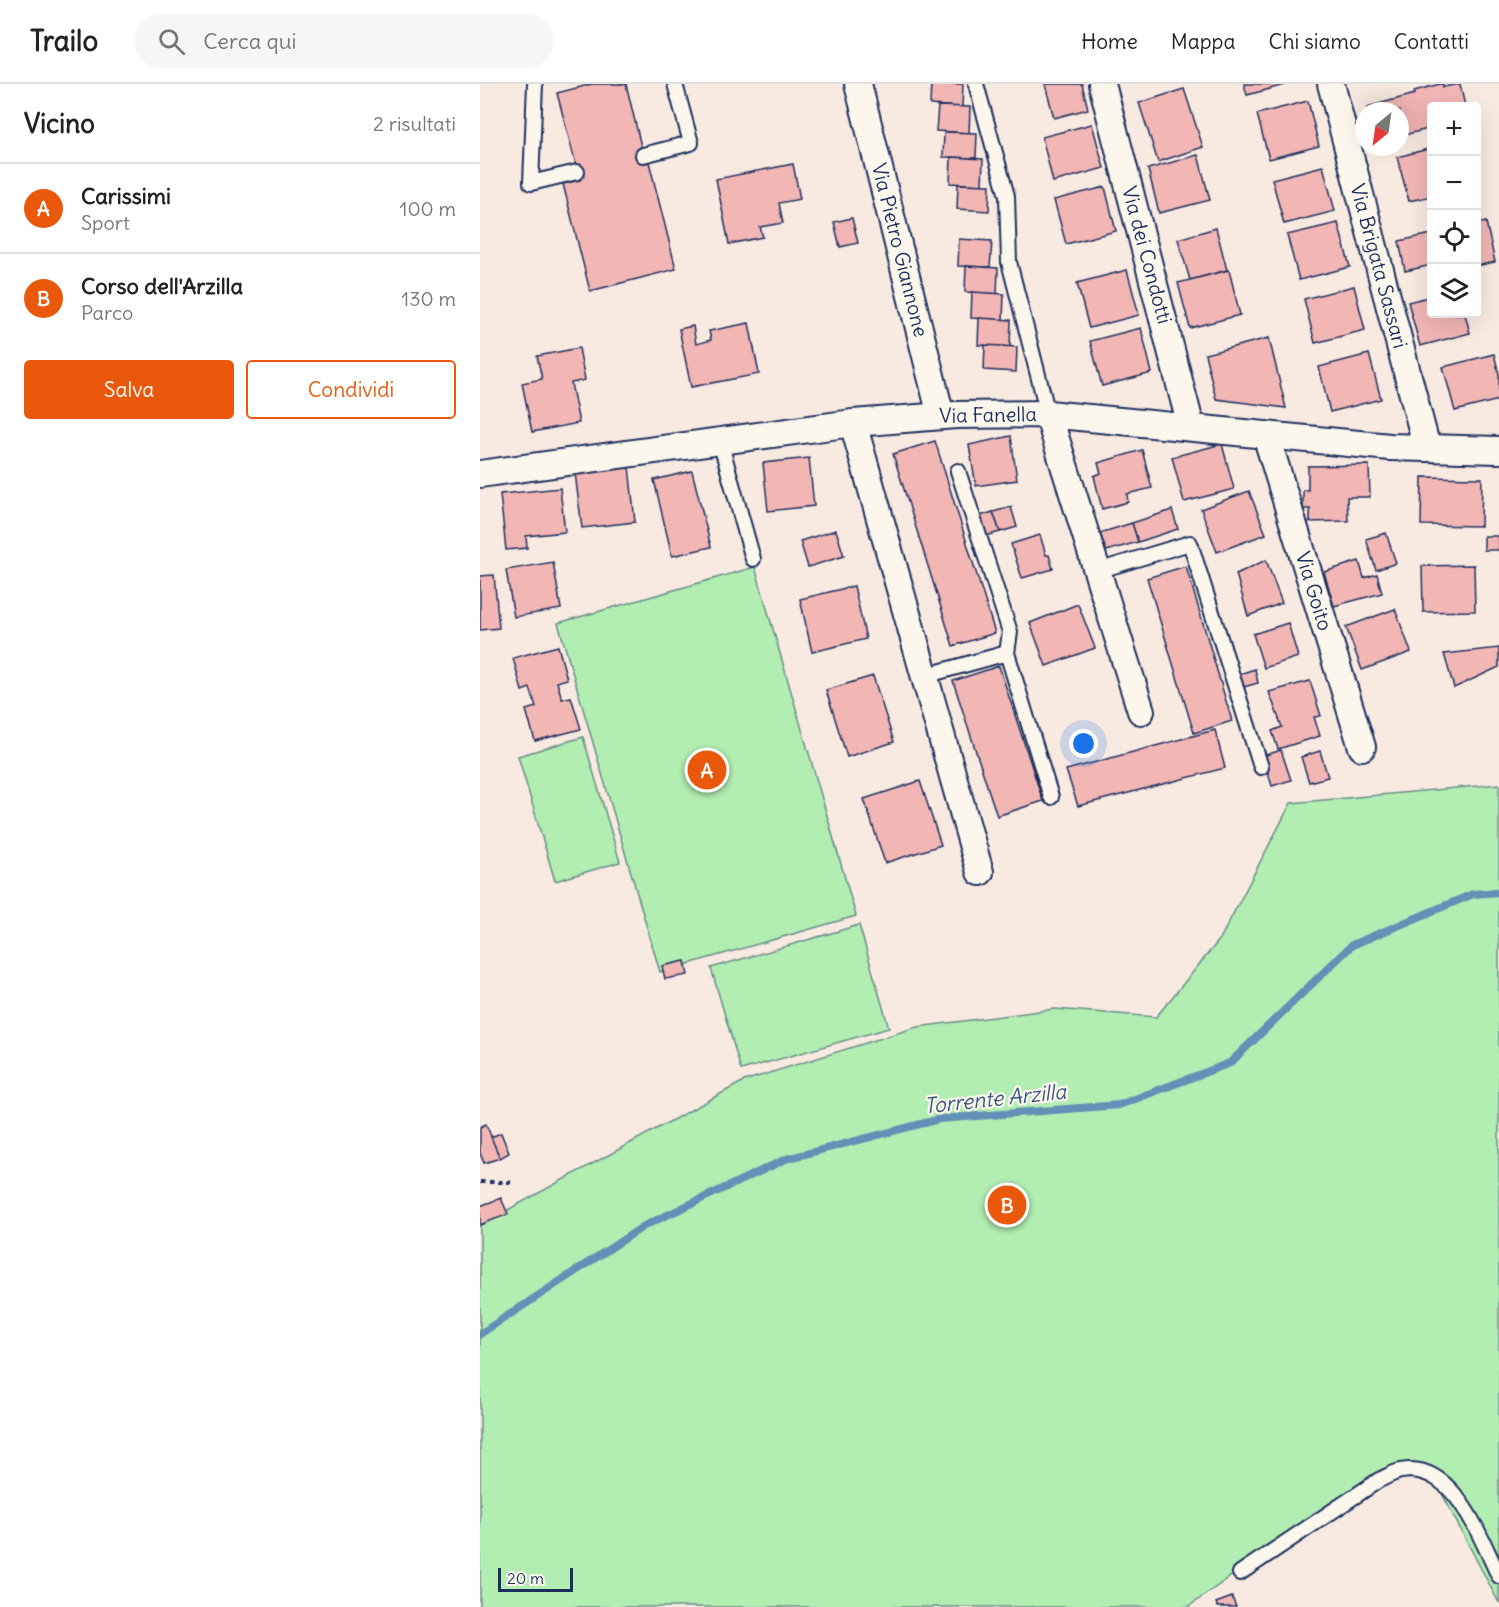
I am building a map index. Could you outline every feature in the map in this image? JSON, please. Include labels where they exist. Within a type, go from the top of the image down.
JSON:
[{"type":"street","name":"Via Pietro Giannone","points":[[858,84],[941,416]]},
{"type":"street","name":"Via dei Condotti","points":[[1102,84],[1191,427]]},
{"type":"street","name":"Via Brigata Sassari","points":[[1331,84],[1427,448]]},
{"type":"street","name":"Via Fanella","points":[[480,474],[853,423],[941,416],[1048,414],[1427,448],[1499,450]]},
{"type":"street","points":[[1048,414],[1141,711]]},
{"type":"street","points":[[853,423],[980,872]]},
{"type":"street","name":"Via Goito","points":[[1266,435],[1362,747]]},
{"type":"lane","points":[[535,84],[531,183],[577,172]]},
{"type":"lane","points":[[643,155],[691,143],[675,84]]},
{"type":"lane","points":[[976,84],[1007,196],[1009,262],[1048,414]]},
{"type":"lane","points":[[720,441],[753,559]]},
{"type":"lane","points":[[958,471],[1010,632],[1007,653],[1051,796]]},
{"type":"lane","points":[[1097,571],[1190,543],[1261,767]]},
{"type":"lane","points":[[924,676],[1007,653]]},
{"type":"lane","points":[[1240,1573],[1379,1480],[1400,1471],[1422,1471],[1444,1482],[1462,1504],[1499,1576]]},
{"type":"path","points":[[480,1182],[511,1182]]},
{"type":"green space","points":[[755,567],[856,916],[660,972],[558,623]]},
{"type":"green space","points":[[583,737],[620,862],[555,881],[518,756]]},
{"type":"green space","points":[[1499,784],[1499,1603],[1440,1490],[1411,1469],[1367,1479],[1188,1607],[480,1607],[480,1225],[744,1081],[917,1027],[1055,1009],[1156,1017],[1220,939],[1291,803]]},
{"type":"green space","points":[[859,925],[889,1028],[741,1070],[711,968]]},
{"type":"building","points":[[592,84],[626,84],[645,163],[649,162],[676,269],[590,291],[563,184],[580,180],[557,93]]},
{"type":"building","points":[[931,84],[963,84],[962,107],[930,105]]},
{"type":"building","points":[[1045,84],[1082,84],[1088,109],[1054,118]]},
{"type":"building","points":[[1244,84],[1289,84],[1247,95]]},
{"type":"building","points":[[1440,84],[1443,84],[1443,87],[1460,84],[1464,102],[1427,102],[1427,129],[1409,134],[1409,102],[1385,102],[1415,94],[1414,91]]},
{"type":"building","points":[[1184,89],[1203,147],[1158,162],[1139,103]]},
{"type":"building","points":[[1308,101],[1319,146],[1269,159],[1257,114]]},
{"type":"building","points":[[938,106],[970,107],[969,133],[936,131]]},
{"type":"building","points":[[1092,124],[1104,168],[1053,182],[1042,137]]},
{"type":"building","points":[[944,132],[977,133],[976,158],[943,157]]},
{"type":"building","points":[[1427,149],[1427,197],[1409,201],[1397,157],[1409,156],[1409,154]]},
{"type":"building","points":[[1198,155],[1210,200],[1159,213],[1148,169]]},
{"type":"building","points":[[951,157],[983,159],[982,185],[950,183]]},
{"type":"building","points":[[793,164],[800,199],[779,203],[783,223],[760,227],[763,237],[729,244],[716,179]]},
{"type":"building","points":[[1323,166],[1335,211],[1284,224],[1272,179]]},
{"type":"building","points":[[958,184],[990,185],[989,211],[957,209]]},
{"type":"building","points":[[1105,187],[1116,231],[1066,244],[1054,200]]},
{"type":"building","points":[[852,218],[858,243],[840,247],[834,222]]},
{"type":"building","points":[[1486,222],[1495,262],[1481,265],[1481,264],[1481,223]]},
{"type":"building","points":[[1338,223],[1350,267],[1299,280],[1287,235]]},
{"type":"building","points":[[1216,228],[1227,270],[1190,280],[1178,239]]},
{"type":"building","points":[[1427,235],[1427,266],[1405,271],[1399,241]]},
{"type":"building","points":[[959,239],[992,241],[990,267],[958,266]]},
{"type":"building","points":[[966,266],[998,268],[997,294],[965,292]]},
{"type":"building","points":[[1127,270],[1139,315],[1089,328],[1077,283]]},
{"type":"building","points":[[1229,270],[1240,315],[1190,328],[1178,283]]},
{"type":"building","points":[[1354,286],[1365,330],[1315,343],[1304,299]]},
{"type":"building","points":[[972,292],[1004,294],[1003,320],[971,318]]},
{"type":"building","points":[[1427,297],[1427,318],[1466,318],[1470,333],[1420,346],[1408,302]]},
{"type":"building","points":[[979,318],[1011,320],[1010,347],[978,345]]},
{"type":"building","points":[[749,323],[759,374],[691,387],[679,329],[693,326],[696,344],[711,340],[709,331]]},
{"type":"building","points":[[1141,328],[1152,373],[1102,386],[1090,341]]},
{"type":"building","points":[[1269,338],[1286,408],[1216,399],[1205,354]]},
{"type":"building","points":[[985,345],[1017,347],[1016,372],[984,370]]},
{"type":"building","points":[[579,348],[585,380],[571,383],[579,423],[532,432],[522,383],[542,379],[537,356]]},
{"type":"building","points":[[1369,354],[1381,399],[1330,412],[1319,367]]},
{"type":"building","points":[[1494,354],[1499,374],[1499,400],[1455,411],[1443,367]]},
{"type":"building","points":[[1011,436],[1017,480],[976,486],[969,445]]},
{"type":"building","points":[[935,441],[995,633],[953,646],[893,454]]},
{"type":"building","points":[[1222,444],[1234,489],[1184,502],[1172,457]]},
{"type":"building","points":[[1142,450],[1152,488],[1127,494],[1128,502],[1102,509],[1094,476],[1101,473],[1098,463]]},
{"type":"building","points":[[809,458],[814,506],[768,511],[763,463]]},
{"type":"building","points":[[1369,465],[1370,497],[1347,497],[1348,521],[1310,522],[1310,509],[1303,509],[1303,490],[1308,490],[1308,466]]},
{"type":"building","points":[[629,467],[635,522],[582,528],[575,473]]},
{"type":"building","points":[[692,471],[711,547],[672,556],[654,480]]},
{"type":"building","points":[[1422,477],[1482,478],[1481,526],[1421,525]]},
{"type":"building","points":[[560,488],[565,532],[526,536],[527,548],[506,550],[500,494]]},
{"type":"building","points":[[1249,491],[1266,534],[1217,552],[1201,509]]},
{"type":"building","points":[[1011,507],[1017,527],[1000,532],[993,512]]},
{"type":"building","points":[[1172,510],[1178,529],[1138,542],[1132,523]]},
{"type":"building","points":[[993,512],[1000,532],[986,536],[980,516]]},
{"type":"building","points":[[1132,523],[1138,542],[1106,551],[1100,533]]},
{"type":"building","points":[[836,530],[844,556],[808,567],[800,541]]},
{"type":"building","points":[[1386,533],[1396,563],[1376,570],[1366,539]]},
{"type":"building","points":[[1040,535],[1053,569],[1022,578],[1011,544]]},
{"type":"building","points":[[1484,536],[1499,536],[1499,550],[1484,550]]},
{"type":"building","points":[[1266,560],[1282,603],[1248,616],[1236,574]]},
{"type":"building","points":[[1359,561],[1364,578],[1377,574],[1382,593],[1334,606],[1324,572]]},
{"type":"building","points":[[553,562],[561,609],[514,617],[506,570]]},
{"type":"building","points":[[1474,565],[1475,611],[1423,612],[1422,566]]},
{"type":"building","points":[[1186,566],[1232,721],[1194,733],[1147,578]]},
{"type":"building","points":[[494,575],[499,628],[480,630],[480,576]]},
{"type":"building","points":[[854,586],[866,639],[812,652],[800,599]]},
{"type":"building","points":[[1078,604],[1095,648],[1046,666],[1030,623]]},
{"type":"building","points":[[1395,609],[1411,652],[1362,670],[1346,627]]},
{"type":"building","points":[[1288,623],[1298,657],[1264,668],[1253,634]]},
{"type":"building","points":[[558,646],[567,679],[557,682],[562,699],[571,697],[581,729],[535,741],[526,710],[536,707],[530,688],[522,691],[513,658]]},
{"type":"building","points":[[1499,648],[1499,667],[1454,688],[1444,654]]},
{"type":"building","points":[[999,666],[1043,801],[997,816],[953,681]]},
{"type":"building","points":[[1255,669],[1258,683],[1240,688],[1236,675]]},
{"type":"building","points":[[873,676],[894,742],[847,757],[826,690]]},
{"type":"building","points":[[1310,681],[1321,716],[1314,717],[1320,736],[1278,749],[1272,731],[1282,727],[1269,692]]},
{"type":"building","points":[[1215,730],[1225,768],[1078,806],[1066,770]]},
{"type":"building","points":[[1281,750],[1291,780],[1272,786],[1263,756]]},
{"type":"building","points":[[1320,751],[1328,777],[1309,782],[1301,757]]},
{"type":"building","points":[[920,781],[941,845],[885,863],[864,799]]},
{"type":"building","points":[[685,961],[688,975],[665,979],[662,966]]},
{"type":"building","points":[[486,1124],[500,1158],[484,1163],[480,1153],[480,1127]]},
{"type":"building","points":[[501,1133],[509,1153],[500,1158],[491,1137]]},
{"type":"building","points":[[501,1198],[508,1214],[480,1225],[480,1206]]},
{"type":"building","points":[[1232,1597],[1236,1607],[1218,1607],[1216,1603]]},
{"type":"waterway","name":"Torrente Arzilla","points":[[480,1334],[644,1226],[786,1159],[940,1119],[1119,1105],[1230,1063],[1352,945],[1473,894],[1499,892]]},
{"type":"place","name":"Carissimi","points":[[707,770]]},
{"type":"place","name":"Corso dell'Arzilla","points":[[1007,1205]]}]
